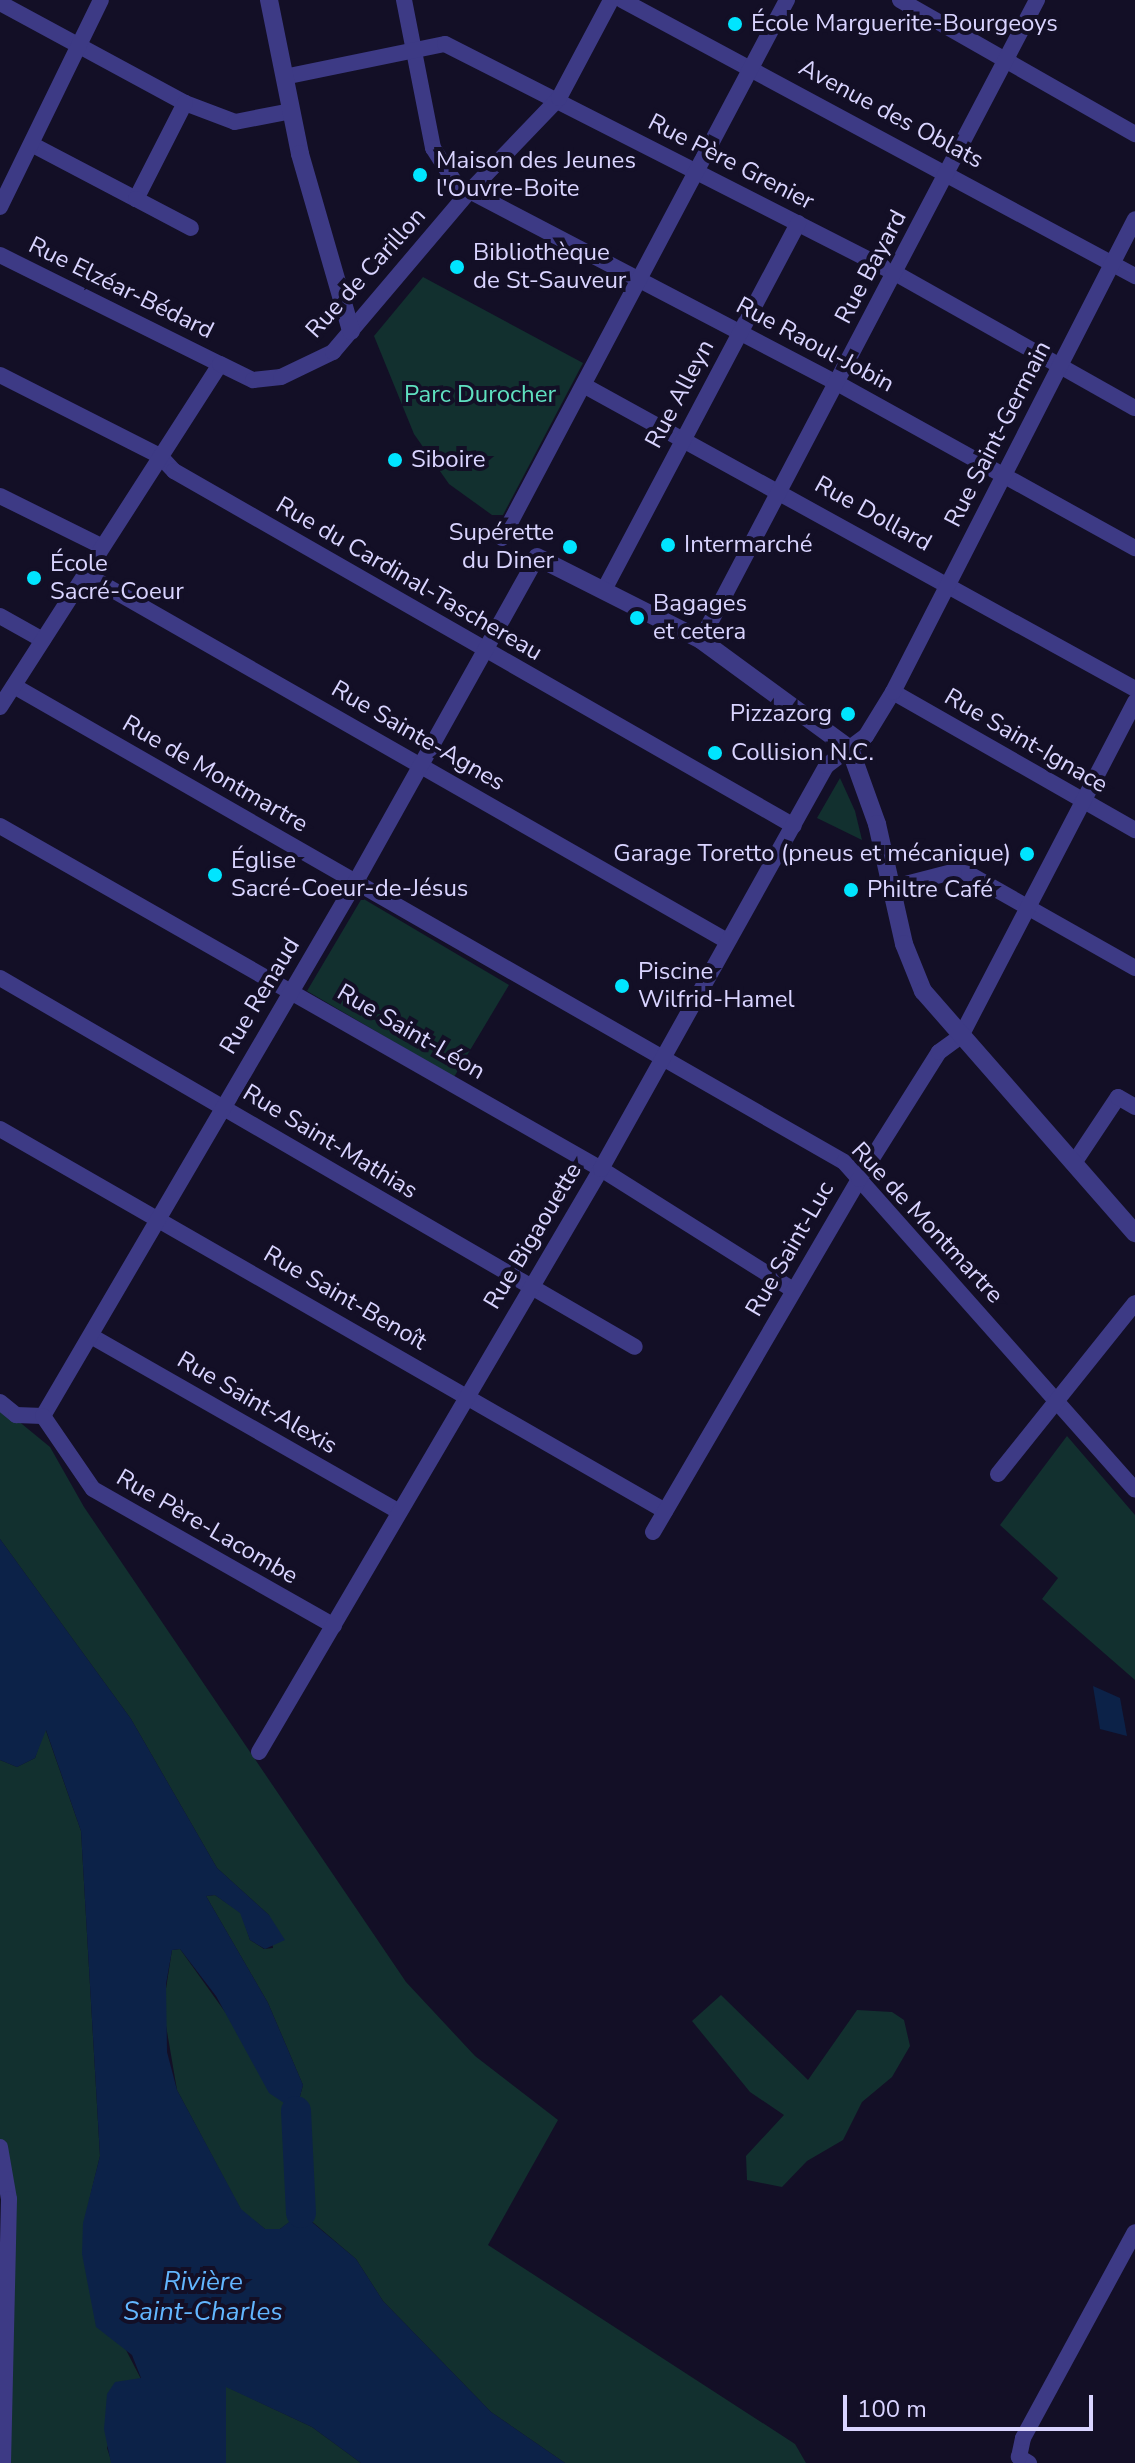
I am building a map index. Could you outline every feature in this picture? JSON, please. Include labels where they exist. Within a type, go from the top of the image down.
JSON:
[{"type":"street","points":[[0,207],[33,145],[101,0]]},
{"type":"street","points":[[269,0],[291,111],[351,331]]},
{"type":"street","name":"Rue Raoul-Jobin","points":[[404,0],[438,161],[468,193],[837,383],[1135,548]]},
{"type":"street","name":"Rue de Carillon","points":[[220,364],[253,380],[281,377],[333,352],[468,193],[559,98],[611,0]]},
{"type":"street","name":"Avenue des Oblats","points":[[622,0],[949,171],[1135,276]]},
{"type":"street","points":[[502,538],[642,282],[787,0]]},
{"type":"street","points":[[900,0],[1135,134]]},
{"type":"street","name":"Rue Bayard","points":[[701,640],[1037,0]]},
{"type":"street","points":[[0,3],[185,103],[235,122],[291,111]]},
{"type":"street","name":"Rue Père Grenier","points":[[284,77],[445,44],[559,98],[895,273],[1135,408]]},
{"type":"street","points":[[136,199],[185,103]]},
{"type":"street","points":[[33,145],[191,228]]},
{"type":"street","name":"Rue Saint-Germain","points":[[850,749],[866,736],[893,692],[1135,219]]},
{"type":"street","name":"Rue Alleyn","points":[[605,588],[798,223]]},
{"type":"street","name":"Rue Elzéar-Bédard","points":[[0,255],[220,364]]},
{"type":"street","points":[[0,707],[220,364]]},
{"type":"street","name":"Rue du Cardinal-Taschereau","points":[[0,375],[160,456],[174,471],[794,826]]},
{"type":"street","name":"Rue Dollard","points":[[585,386],[949,583],[1135,689]]},
{"type":"street","points":[[0,496],[101,546]]},
{"type":"street","points":[[537,557],[605,588],[701,640],[850,749],[877,824],[890,888],[923,991],[1135,1233]]},
{"type":"street","name":"Rue Renaud","points":[[43,1416],[156,1217],[355,883],[418,763],[537,557]]},
{"type":"street","name":"Rue Sainte-Agnes","points":[[85,574],[727,941]]},
{"type":"street","points":[[0,616],[43,640]]},
{"type":"street","name":"Rue de Montmartre","points":[[14,686],[844,1162],[1135,1490]]},
{"type":"street","name":"Rue Saint-Ignace","points":[[893,692],[1135,830]]},
{"type":"street","name":"Rue Saint-Luc","points":[[653,1532],[859,1179],[939,1052],[961,1036],[1135,702]]},
{"type":"street","name":"Rue Bigaouette","points":[[259,1752],[465,1395],[601,1169],[826,766],[850,749]]},
{"type":"street","name":"Rue Saint-Léon","points":[[0,826],[601,1169],[793,1290]]},
{"type":"street","points":[[890,888],[956,871],[1030,907],[1135,968]]},
{"type":"street","name":"Rue Saint-Mathias","points":[[0,978],[530,1289],[635,1347]]},
{"type":"street","points":[[1074,1163],[1118,1097],[1135,1107]]},
{"type":"street","name":"Rue Saint-Benoît","points":[[0,1129],[665,1511]]},
{"type":"street","points":[[998,1474],[1135,1303]]},
{"type":"street","name":"Rue Saint-Alexis","points":[[91,1336],[399,1512]]},
{"type":"street","points":[[0,1402],[16,1415],[43,1416]]},
{"type":"street","name":"Rue Père-Lacombe","points":[[43,1416],[93,1489],[334,1626]]},
{"type":"street","points":[[0,2147],[9,2199],[3,2463]]},
{"type":"street","points":[[1024,2460],[1023,2438],[1135,2232]]},
{"type":"green space","name":"Parc Durocher","points":[[423,277],[583,363],[503,515],[492,515],[449,484],[414,434],[374,336]]},
{"type":"green space","points":[[840,778],[855,811],[862,840],[817,818]]},
{"type":"green space","points":[[362,898],[509,985],[454,1077],[307,991]]},
{"type":"green space","points":[[0,1406],[50,1447],[84,1507],[406,1982],[475,2056],[558,2120],[488,2245],[795,2444],[806,2463],[565,2463],[491,2412],[383,2301],[356,2259],[302,2213],[280,2229],[265,2229],[241,2210],[177,2090],[163,2008],[172,1950],[180,1949],[296,2111],[303,2085],[268,2003],[206,1896],[215,1895],[241,1913],[250,1940],[264,1949],[273,1948],[269,1915],[217,1868],[131,1719],[0,1539]]},
{"type":"green space","points":[[1067,1436],[1135,1515],[1135,1680],[1042,1599],[1058,1578],[1000,1525]]},
{"type":"green space","points":[[45,1728],[81,1831],[100,2156],[89,2201],[126,2350],[141,2379],[132,2381],[107,2448],[112,2463],[3,2463],[9,2199],[0,2147],[0,1760],[17,1767],[35,1758]]},
{"type":"green space","points":[[721,1995],[808,2080],[857,2010],[892,2012],[904,2020],[910,2046],[892,2077],[862,2102],[843,2140],[807,2161],[782,2187],[747,2180],[746,2156],[784,2115],[750,2092],[692,2021]]},
{"type":"green space","points":[[225,2386],[312,2427],[361,2463],[226,2463]]},
{"type":"water","name":"Rivière Saint-Charles","points":[[0,1539],[131,1719],[217,1868],[269,1915],[285,1940],[265,1949],[250,1940],[240,1913],[215,1895],[206,1896],[268,2003],[303,2085],[296,2111],[269,2093],[216,1996],[180,1949],[172,1950],[166,1984],[167,2052],[177,2090],[241,2209],[265,2229],[280,2229],[301,2213],[356,2259],[383,2301],[491,2412],[565,2463],[361,2463],[312,2427],[226,2387],[226,2463],[111,2463],[104,2429],[107,2394],[115,2382],[141,2378],[132,2355],[96,2327],[82,2254],[83,2223],[100,2156],[81,1831],[46,1730],[35,1758],[17,1767],[0,1760]]},
{"type":"water","points":[[1093,1686],[1120,1698],[1127,1736],[1100,1729]]},
{"type":"waterway","points":[[296,2111],[301,2213]]},
{"type":"place","name":"École Marguerite-Bourgeoys","points":[[735,24]]},
{"type":"place","name":"Maison des Jeunes l'Ouvre-Boite","points":[[420,175]]},
{"type":"place","name":"Bibliothèque de St-Sauveur","points":[[457,267]]},
{"type":"place","name":"Siboire","points":[[395,460]]},
{"type":"place","name":"Intermarché","points":[[668,545]]},
{"type":"place","name":"Supérette du Diner","points":[[570,547]]},
{"type":"place","name":"École Sacré-Coeur","points":[[34,578]]},
{"type":"place","name":"Bagages et cetera","points":[[637,618]]},
{"type":"place","name":"Pizzazorg","points":[[848,714]]},
{"type":"place","name":"Collision N.C.","points":[[715,753]]},
{"type":"place","name":"Garage Toretto (pneus et mécanique)","points":[[1027,854]]},
{"type":"place","name":"Église Sacré-Coeur-de-Jésus","points":[[215,875]]},
{"type":"place","name":"Philtre Café","points":[[851,890]]},
{"type":"place","name":"Piscine Wilfrid-Hamel","points":[[622,986]]}]
